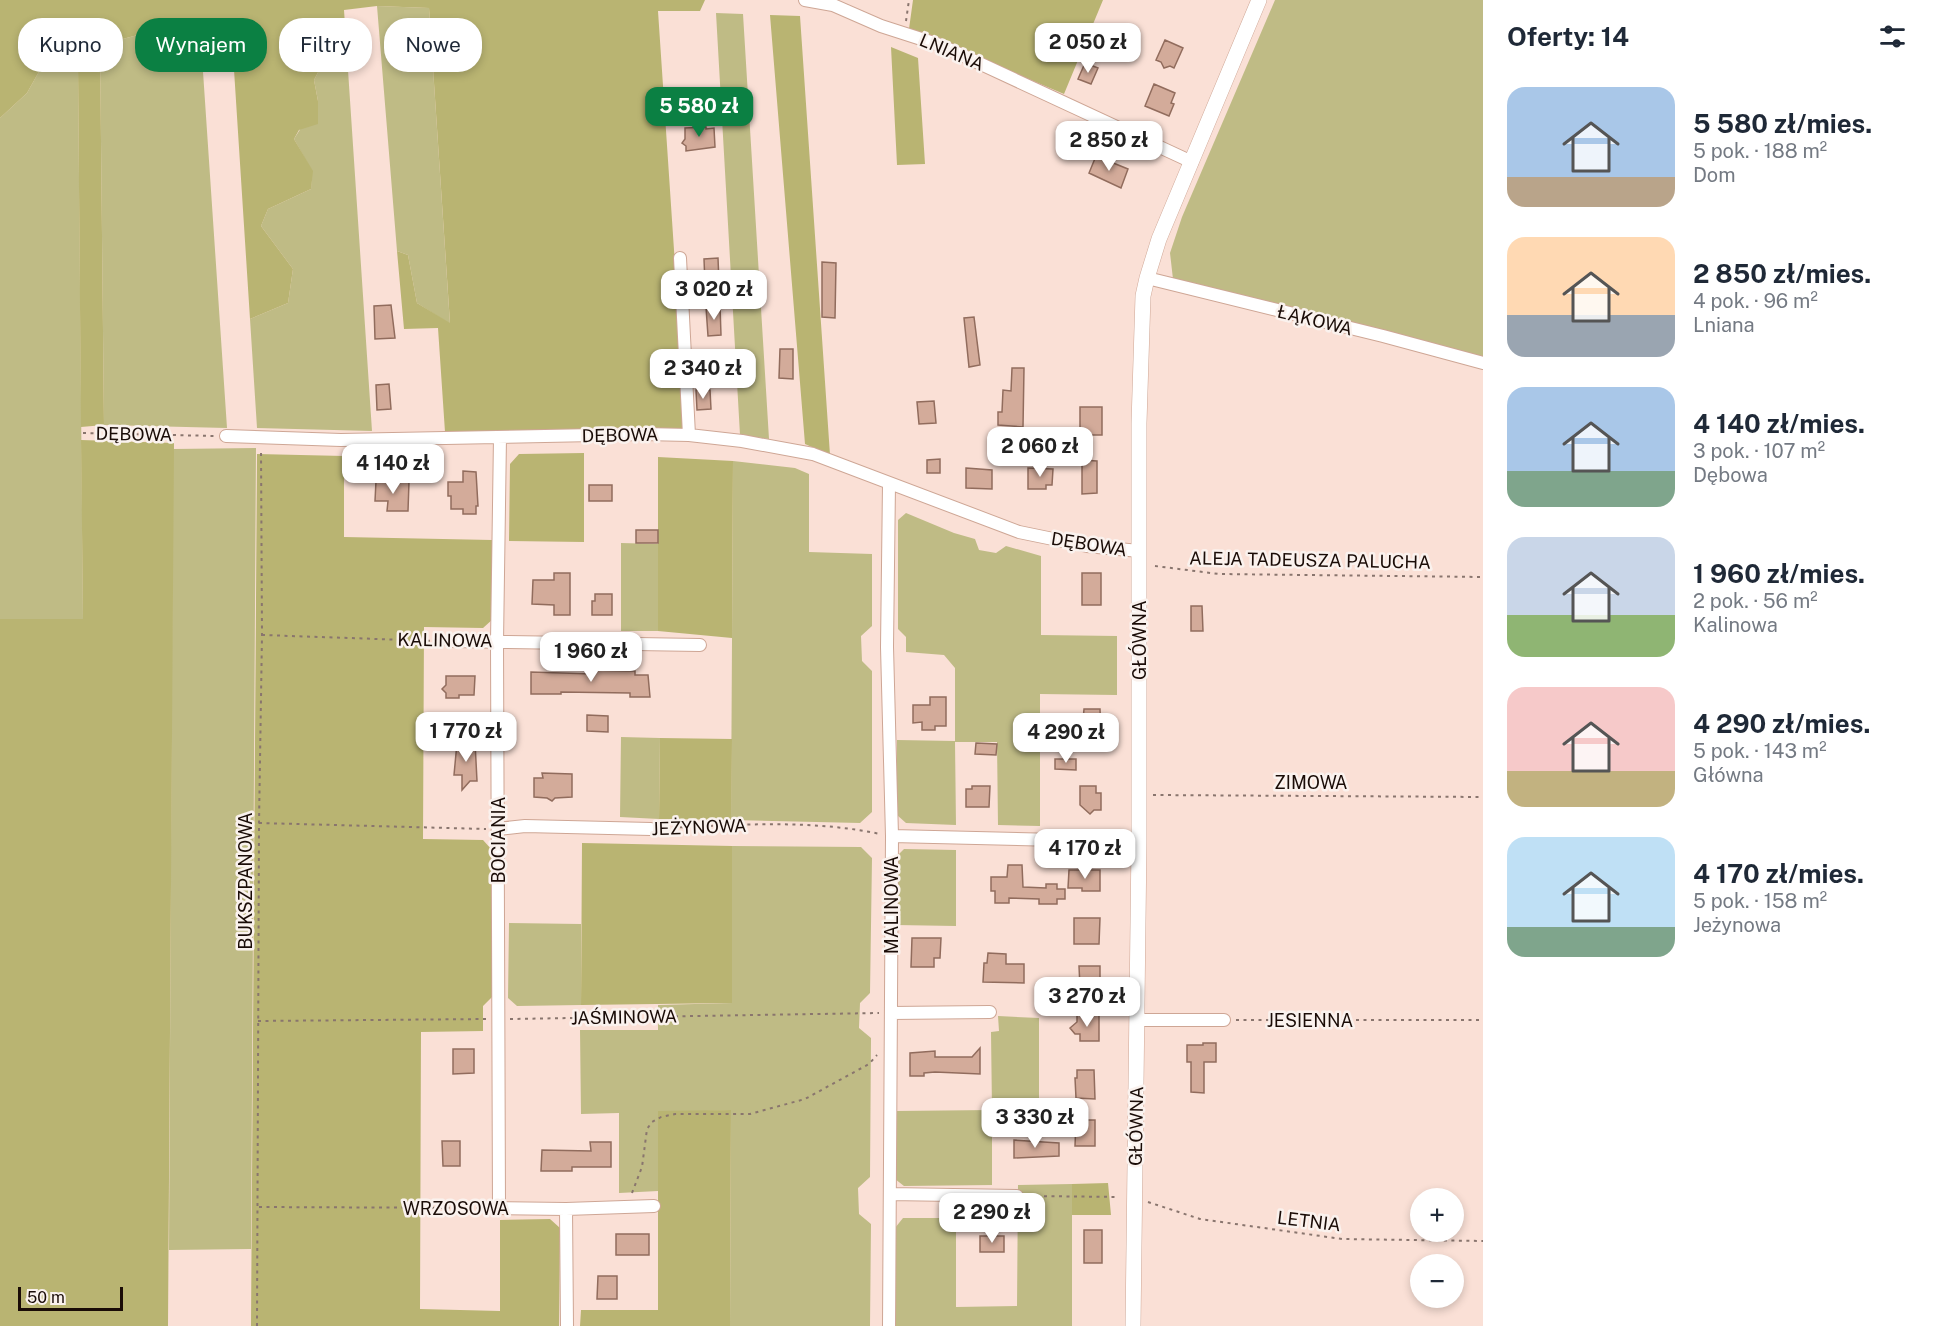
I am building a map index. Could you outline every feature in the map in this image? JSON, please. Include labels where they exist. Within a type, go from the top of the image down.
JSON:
[{"type":"street","points":[[805,0],[833,5],[881,27],[905,33]]},
{"type":"street","name":"GŁÓWNA","points":[[1133,1326],[1140,367],[1143,296],[1159,239],[1258,0]]},
{"type":"street","name":"LNIANA","points":[[905,33],[940,45],[1192,162]]},
{"type":"street","points":[[680,258],[689,435]]},
{"type":"street","name":"ŁĄKOWA","points":[[1147,278],[1483,363]]},
{"type":"street","name":"DĘBOWA","points":[[226,436],[341,440],[689,435],[742,441],[813,454],[1019,532],[1139,554]]},
{"type":"street","name":"BOCIANIA","points":[[500,437],[497,642],[500,1208]]},
{"type":"street","name":"MALINOWA","points":[[889,484],[886,647],[892,837],[889,1326]]},
{"type":"street","name":"KALINOWA","points":[[450,641],[700,645]]},
{"type":"street","name":"JEŻYNOWA","points":[[498,829],[525,826],[651,829]]},
{"type":"street","points":[[892,837],[1138,842]]},
{"type":"street","points":[[891,1013],[990,1012]]},
{"type":"street","points":[[1137,1020],[1224,1020]]},
{"type":"street","points":[[890,1194],[1017,1196]]},
{"type":"street","name":"WRZOSOWA","points":[[500,1208],[566,1209],[654,1206]]},
{"type":"street","points":[[566,1209],[567,1326]]},
{"type":"path","name":"LNIANA","points":[[905,33],[909,0]]},
{"type":"path","name":"DĘBOWA","points":[[83,433],[226,436]]},
{"type":"path","name":"BUKSZPANOWA","points":[[257,1326],[262,635],[261,437]]},
{"type":"path","name":"ALEJA TADEUSZA PALUCHA","points":[[1139,554],[1156,567],[1219,574],[1483,577]]},
{"type":"path","name":"KALINOWA","points":[[262,635],[450,641]]},
{"type":"path","name":"ZIMOWA","points":[[1138,795],[1483,797]]},
{"type":"path","points":[[259,823],[498,829]]},
{"type":"path","name":"JEŻYNOWA","points":[[651,829],[739,825],[848,827],[892,837]]},
{"type":"path","name":"JAŚMINOWA","points":[[258,1021],[891,1013]]},
{"type":"path","name":"JESIENNA","points":[[1224,1020],[1483,1020]]},
{"type":"path","points":[[627,1206],[642,1167],[647,1129],[652,1122],[675,1114],[750,1114],[805,1099],[870,1064],[890,1038]]},
{"type":"path","points":[[1017,1196],[1135,1197]]},
{"type":"path","name":"LETNIA","points":[[1135,1197],[1200,1219],[1341,1239],[1483,1240]]},
{"type":"path","name":"WRZOSOWA","points":[[258,1207],[500,1208]]},
{"type":"shaded area","points":[[0,0],[705,0],[700,11],[658,11],[686,429],[445,432],[438,328],[404,329],[397,251],[408,255],[417,303],[450,323],[433,72],[482,72],[482,18],[430,18],[429,8],[377,6],[344,10],[345,18],[279,18],[279,72],[318,72],[314,80],[318,101],[318,124],[299,130],[294,139],[313,171],[311,189],[268,209],[261,226],[293,269],[288,303],[250,319],[234,72],[267,72],[267,18],[135,18],[135,36],[123,39],[123,18],[18,18],[18,72],[39,72],[27,93],[0,118]]},
{"type":"shaded area","points":[[913,0],[1103,0],[1064,94],[909,29]]},
{"type":"shaded area","points":[[1275,0],[1483,0],[1483,361],[1173,279],[1170,253],[1182,217]]},
{"type":"shaded area","points":[[377,6],[429,8],[430,18],[384,18],[384,72],[433,72],[450,324],[417,303],[408,255],[397,251]]},
{"type":"shaded area","points":[[716,13],[743,14],[769,439],[740,435]]},
{"type":"shaded area","points":[[770,15],[800,16],[830,455],[805,444]]},
{"type":"shaded area","points":[[135,36],[135,72],[203,72],[227,428],[104,425],[100,72],[123,72],[123,39]]},
{"type":"shaded area","points":[[891,47],[918,58],[925,164],[897,165]]},
{"type":"shaded area","points":[[39,72],[78,72],[83,620],[0,619],[0,118],[27,93]]},
{"type":"shaded area","points":[[78,72],[100,72],[104,425],[81,427]]},
{"type":"shaded area","points":[[318,72],[348,72],[372,431],[257,428],[250,319],[288,303],[293,269],[261,226],[268,209],[311,189],[312,171],[294,139],[318,101],[314,80]]},
{"type":"shaded area","points":[[81,440],[174,443],[168,1326],[0,1326],[0,619],[83,619]]},
{"type":"shaded area","points":[[256,448],[251,1249],[169,1250],[173,449]]},
{"type":"shaded area","points":[[584,453],[584,542],[509,541],[510,464],[519,454]]},
{"type":"shaded area","points":[[257,454],[344,456],[344,537],[492,540],[493,619],[483,628],[424,627],[423,839],[483,840],[492,850],[492,997],[483,1006],[483,1031],[421,1032],[420,1309],[500,1311],[500,1220],[550,1219],[560,1228],[559,1326],[251,1326]]},
{"type":"shaded area","points":[[658,457],[733,461],[732,638],[658,631]]},
{"type":"shaded area","points":[[733,461],[795,468],[809,474],[809,552],[872,554],[872,626],[861,636],[862,661],[872,671],[872,812],[860,823],[731,820]]},
{"type":"shaded area","points":[[906,513],[975,539],[979,550],[996,553],[1006,546],[1041,556],[1041,635],[1117,636],[1117,695],[1040,694],[1040,826],[998,825],[997,742],[955,742],[956,825],[906,823],[897,815],[897,740],[955,741],[955,668],[944,655],[906,652],[906,637],[898,629],[898,520]]},
{"type":"shaded area","points":[[621,543],[658,544],[658,631],[621,631]]},
{"type":"shaded area","points":[[621,737],[660,738],[659,819],[620,817]]},
{"type":"shaded area","points":[[660,738],[732,739],[731,820],[659,819]]},
{"type":"shaded area","points":[[582,843],[732,846],[732,1003],[581,1005]]},
{"type":"shaded area","points":[[732,846],[861,847],[872,858],[870,993],[860,1003],[859,1028],[871,1038],[870,1177],[858,1188],[859,1214],[871,1224],[870,1326],[730,1326],[731,1110],[658,1113],[658,1191],[619,1193],[619,1113],[581,1114],[580,1030],[658,1030],[658,1005],[732,1003]]},
{"type":"shaded area","points":[[904,849],[956,850],[956,926],[896,925],[896,857]]},
{"type":"shaded area","points":[[509,923],[581,924],[581,1005],[517,1006],[508,998]]},
{"type":"shaded area","points":[[998,1016],[1039,1018],[1039,1109],[992,1110],[991,1032],[999,1031]]},
{"type":"shaded area","points":[[731,1110],[730,1326],[580,1326],[581,1310],[658,1310],[658,1111]]},
{"type":"shaded area","points":[[992,1110],[992,1185],[904,1186],[895,1179],[896,1111]]},
{"type":"shaded area","points":[[1108,1183],[1111,1215],[1072,1215],[1072,1184]]},
{"type":"shaded area","points":[[1072,1184],[1072,1326],[894,1326],[895,1228],[903,1218],[956,1218],[956,1307],[1017,1306],[1018,1185]]},
{"type":"building","points":[[1165,40],[1183,48],[1174,68],[1170,66],[1164,68],[1161,62],[1156,60]]},
{"type":"building","points":[[1085,63],[1098,68],[1091,84],[1078,79]]},
{"type":"building","points":[[1154,84],[1175,93],[1171,103],[1174,104],[1169,116],[1145,106]]},
{"type":"building","points":[[706,127],[706,129],[714,128],[715,147],[686,151],[686,146],[682,143],[685,139],[685,128]]},
{"type":"building","points":[[1096,156],[1128,169],[1121,188],[1089,173]]},
{"type":"building","points":[[718,258],[719,283],[705,284],[704,259]]},
{"type":"building","points":[[822,262],[836,263],[835,318],[822,317]]},
{"type":"building","points":[[391,305],[395,338],[375,339],[374,306]]},
{"type":"building","points":[[720,306],[721,335],[708,336],[706,307]]},
{"type":"building","points":[[974,317],[980,365],[969,367],[964,318]]},
{"type":"building","points":[[780,349],[793,349],[793,379],[779,378]]},
{"type":"building","points":[[1012,368],[1024,368],[1023,427],[998,425],[998,412],[1002,412],[1003,390],[1011,391]]},
{"type":"building","points":[[389,384],[391,409],[377,410],[376,385]]},
{"type":"building","points":[[696,390],[710,390],[711,409],[697,410]]},
{"type":"building","points":[[934,401],[936,423],[919,424],[917,402]]},
{"type":"building","points":[[1080,407],[1102,407],[1102,435],[1080,435]]},
{"type":"building","points":[[940,459],[940,473],[927,473],[927,460]]},
{"type":"building","points":[[1082,460],[1097,461],[1097,493],[1082,494]]},
{"type":"building","points":[[966,468],[992,470],[992,489],[966,488]]},
{"type":"building","points":[[1028,468],[1053,469],[1052,485],[1046,485],[1046,489],[1028,489]]},
{"type":"building","points":[[463,471],[476,472],[478,506],[476,506],[476,514],[463,514],[463,509],[451,509],[448,482],[463,482]]},
{"type":"building","points":[[376,481],[409,482],[408,511],[387,511],[388,501],[375,501]]},
{"type":"building","points":[[589,485],[612,485],[612,501],[589,501]]},
{"type":"building","points":[[636,530],[658,530],[658,543],[636,543]]},
{"type":"building","points":[[554,573],[570,573],[570,615],[554,615],[554,605],[532,604],[533,580],[554,580]]},
{"type":"building","points":[[1082,573],[1101,573],[1101,605],[1082,605]]},
{"type":"building","points":[[595,594],[612,594],[612,615],[592,615],[592,601],[595,601]]},
{"type":"building","points":[[1191,606],[1202,606],[1203,631],[1191,631]]},
{"type":"building","points":[[592,670],[635,671],[635,675],[648,675],[650,697],[630,697],[630,693],[531,694],[531,672],[592,674]]},
{"type":"building","points":[[446,676],[475,676],[474,695],[446,698],[446,693],[442,689],[446,685]]},
{"type":"building","points":[[930,697],[946,697],[946,726],[935,726],[935,730],[922,730],[922,722],[913,723],[913,705],[930,705]]},
{"type":"building","points":[[1084,709],[1100,709],[1101,736],[1087,738],[1082,733]]},
{"type":"building","points":[[587,715],[608,716],[608,732],[587,731]]},
{"type":"building","points":[[475,742],[477,781],[470,781],[462,790],[462,775],[454,775],[457,743]]},
{"type":"building","points":[[976,743],[997,744],[996,755],[975,754]]},
{"type":"building","points":[[1055,759],[1076,759],[1076,770],[1055,769]]},
{"type":"building","points":[[542,773],[572,774],[572,797],[555,798],[552,801],[547,798],[534,797],[534,778],[543,778]]},
{"type":"building","points":[[972,786],[990,786],[989,807],[966,807],[966,789],[972,789]]},
{"type":"building","points":[[1080,786],[1096,786],[1096,793],[1101,793],[1101,810],[1094,810],[1090,814],[1080,805]]},
{"type":"building","points":[[1008,865],[1022,865],[1023,887],[1046,888],[1046,884],[1057,884],[1057,889],[1065,889],[1065,899],[1057,899],[1057,904],[1039,904],[1039,899],[1009,898],[1009,903],[995,903],[995,891],[991,891],[991,877],[1007,877]]},
{"type":"building","points":[[1069,870],[1100,870],[1100,891],[1068,888]]},
{"type":"building","points":[[1074,918],[1100,918],[1099,944],[1074,944]]},
{"type":"building","points":[[912,938],[941,938],[940,958],[934,958],[934,967],[911,967]]},
{"type":"building","points":[[988,953],[1006,954],[1006,964],[1024,964],[1024,983],[983,982],[984,963],[987,963]]},
{"type":"building","points":[[1079,966],[1100,966],[1100,987],[1080,987]]},
{"type":"building","points":[[1077,1015],[1099,1015],[1099,1041],[1080,1041],[1080,1034],[1075,1034],[1070,1028],[1077,1022]]},
{"type":"building","points":[[1203,1043],[1216,1043],[1216,1062],[1204,1062],[1204,1093],[1191,1092],[1191,1062],[1187,1062],[1187,1045],[1203,1045]]},
{"type":"building","points":[[980,1048],[980,1074],[935,1072],[924,1073],[924,1076],[910,1076],[910,1053],[935,1051],[935,1057],[972,1057]]},
{"type":"building","points":[[453,1049],[474,1049],[474,1073],[453,1074]]},
{"type":"building","points":[[1077,1070],[1094,1070],[1095,1099],[1076,1098]]},
{"type":"building","points":[[1076,1120],[1095,1120],[1095,1146],[1075,1146]]},
{"type":"building","points":[[1014,1140],[1059,1143],[1059,1156],[1014,1158]]},
{"type":"building","points":[[442,1141],[460,1141],[460,1166],[443,1166]]},
{"type":"building","points":[[590,1142],[611,1142],[611,1167],[572,1167],[572,1171],[541,1171],[542,1150],[591,1151]]},
{"type":"building","points":[[1084,1230],[1102,1230],[1102,1263],[1084,1263]]},
{"type":"building","points":[[616,1234],[649,1234],[649,1255],[616,1255]]},
{"type":"building","points":[[980,1236],[1004,1236],[1004,1252],[980,1252]]},
{"type":"building","points":[[598,1276],[617,1276],[617,1299],[597,1299]]}]
